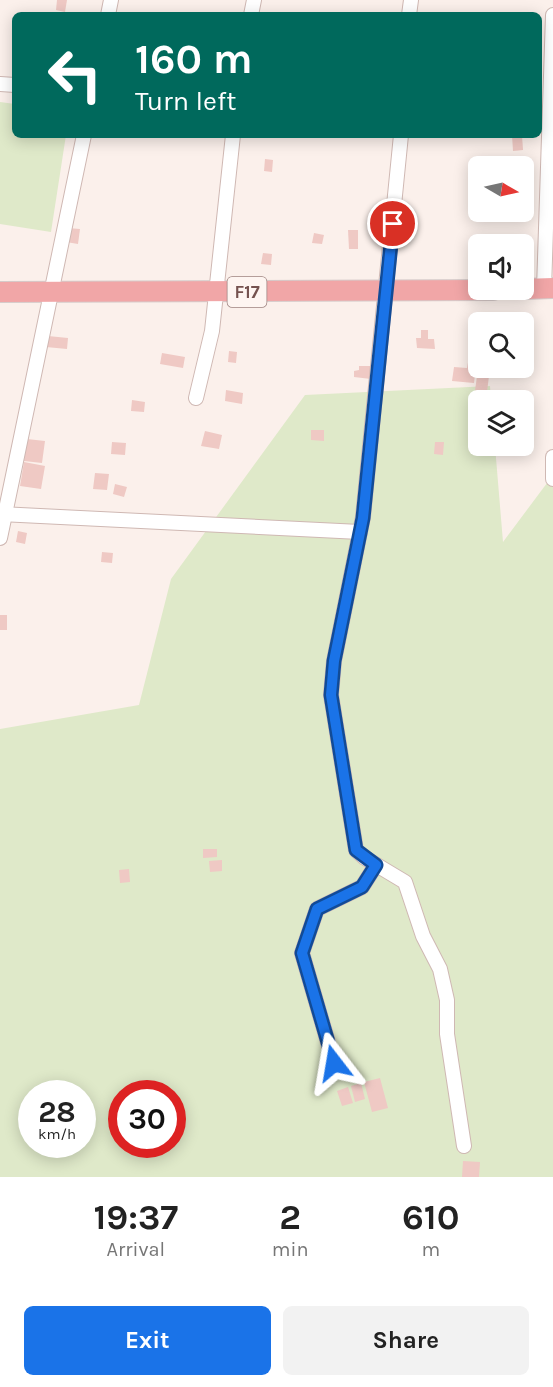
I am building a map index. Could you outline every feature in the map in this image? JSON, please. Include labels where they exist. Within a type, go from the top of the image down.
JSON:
[{"type":"highway","points":[[534,289],[549,288]]},
{"type":"highway","name":"F17","points":[[0,292],[216,293],[468,290]]},
{"type":"street","points":[[549,288],[547,107],[553,15]]},
{"type":"street","points":[[0,538],[2,515],[83,138]]},
{"type":"street","points":[[196,398],[212,331],[233,138]]},
{"type":"street","points":[[401,138],[387,291],[360,532],[334,661],[331,695],[356,850],[405,882],[423,936],[440,969],[447,1000],[447,1034],[464,1146]]},
{"type":"street","points":[[553,458],[553,479]]},
{"type":"street","points":[[2,515],[360,532]]},
{"type":"street","points":[[334,1063],[302,953],[317,909],[362,887],[376,865]]},
{"type":"green space","points":[[0,102],[12,104],[12,138],[66,138],[51,232],[0,224]]},
{"type":"green space","points":[[490,386],[490,390],[468,390],[468,456],[496,456],[503,542],[553,475],[553,1177],[0,1177],[0,729],[139,705],[171,579],[305,395]]},
{"type":"building","points":[[57,0],[67,0],[65,12],[56,10]]},
{"type":"building","points":[[512,138],[522,138],[523,150],[513,151]]},
{"type":"building","points":[[265,159],[273,160],[272,172],[264,171]]},
{"type":"building","points":[[68,228],[80,229],[78,244],[66,242]]},
{"type":"building","points":[[348,230],[358,230],[358,249],[349,249]]},
{"type":"building","points":[[314,233],[324,235],[322,244],[312,243]]},
{"type":"building","points":[[263,253],[272,254],[271,265],[261,264]]},
{"type":"building","points":[[421,330],[428,330],[428,339],[434,339],[435,349],[417,348],[416,338],[421,338]]},
{"type":"building","points":[[48,336],[68,338],[67,349],[46,347]]},
{"type":"building","points":[[229,351],[237,352],[236,363],[228,362]]},
{"type":"building","points":[[162,353],[185,357],[183,368],[160,364]]},
{"type":"building","points":[[468,362],[468,378],[475,378],[474,383],[452,381],[454,367],[467,368]]},
{"type":"building","points":[[359,366],[370,366],[371,379],[354,377],[354,371],[359,370]]},
{"type":"building","points":[[477,378],[489,378],[487,390],[475,390]]},
{"type":"building","points":[[226,390],[243,393],[242,404],[225,401]]},
{"type":"building","points":[[132,400],[145,402],[144,412],[131,411]]},
{"type":"building","points":[[311,430],[324,430],[324,441],[311,440]]},
{"type":"building","points":[[205,431],[222,435],[219,449],[201,446]]},
{"type":"building","points":[[27,439],[45,441],[42,463],[24,461]]},
{"type":"building","points":[[112,442],[126,443],[125,455],[111,454]]},
{"type":"building","points":[[435,442],[444,442],[443,455],[434,454]]},
{"type":"building","points":[[24,462],[45,466],[41,489],[20,486]]},
{"type":"building","points":[[95,473],[109,474],[107,490],[93,489]]},
{"type":"building","points":[[115,484],[127,487],[124,497],[113,494]]},
{"type":"building","points":[[18,531],[27,533],[25,544],[16,542]]},
{"type":"building","points":[[102,552],[113,553],[112,563],[101,562]]},
{"type":"building","points":[[0,615],[7,615],[7,630],[0,630]]},
{"type":"building","points":[[203,849],[217,849],[217,857],[203,858]]},
{"type":"building","points":[[222,860],[222,871],[210,872],[209,861]]},
{"type":"building","points":[[129,869],[130,882],[120,883],[119,870]]},
{"type":"building","points":[[380,1078],[388,1108],[372,1112],[364,1082]]},
{"type":"building","points":[[361,1083],[365,1099],[355,1102],[351,1086]]},
{"type":"building","points":[[348,1087],[353,1103],[342,1106],[337,1091]]},
{"type":"building","points":[[463,1161],[480,1162],[479,1177],[462,1177]]},
{"type":"route","points":[[334,1063],[302,953],[317,909],[362,887],[376,865],[356,850],[331,695],[334,661],[363,518],[393,224]]}]
